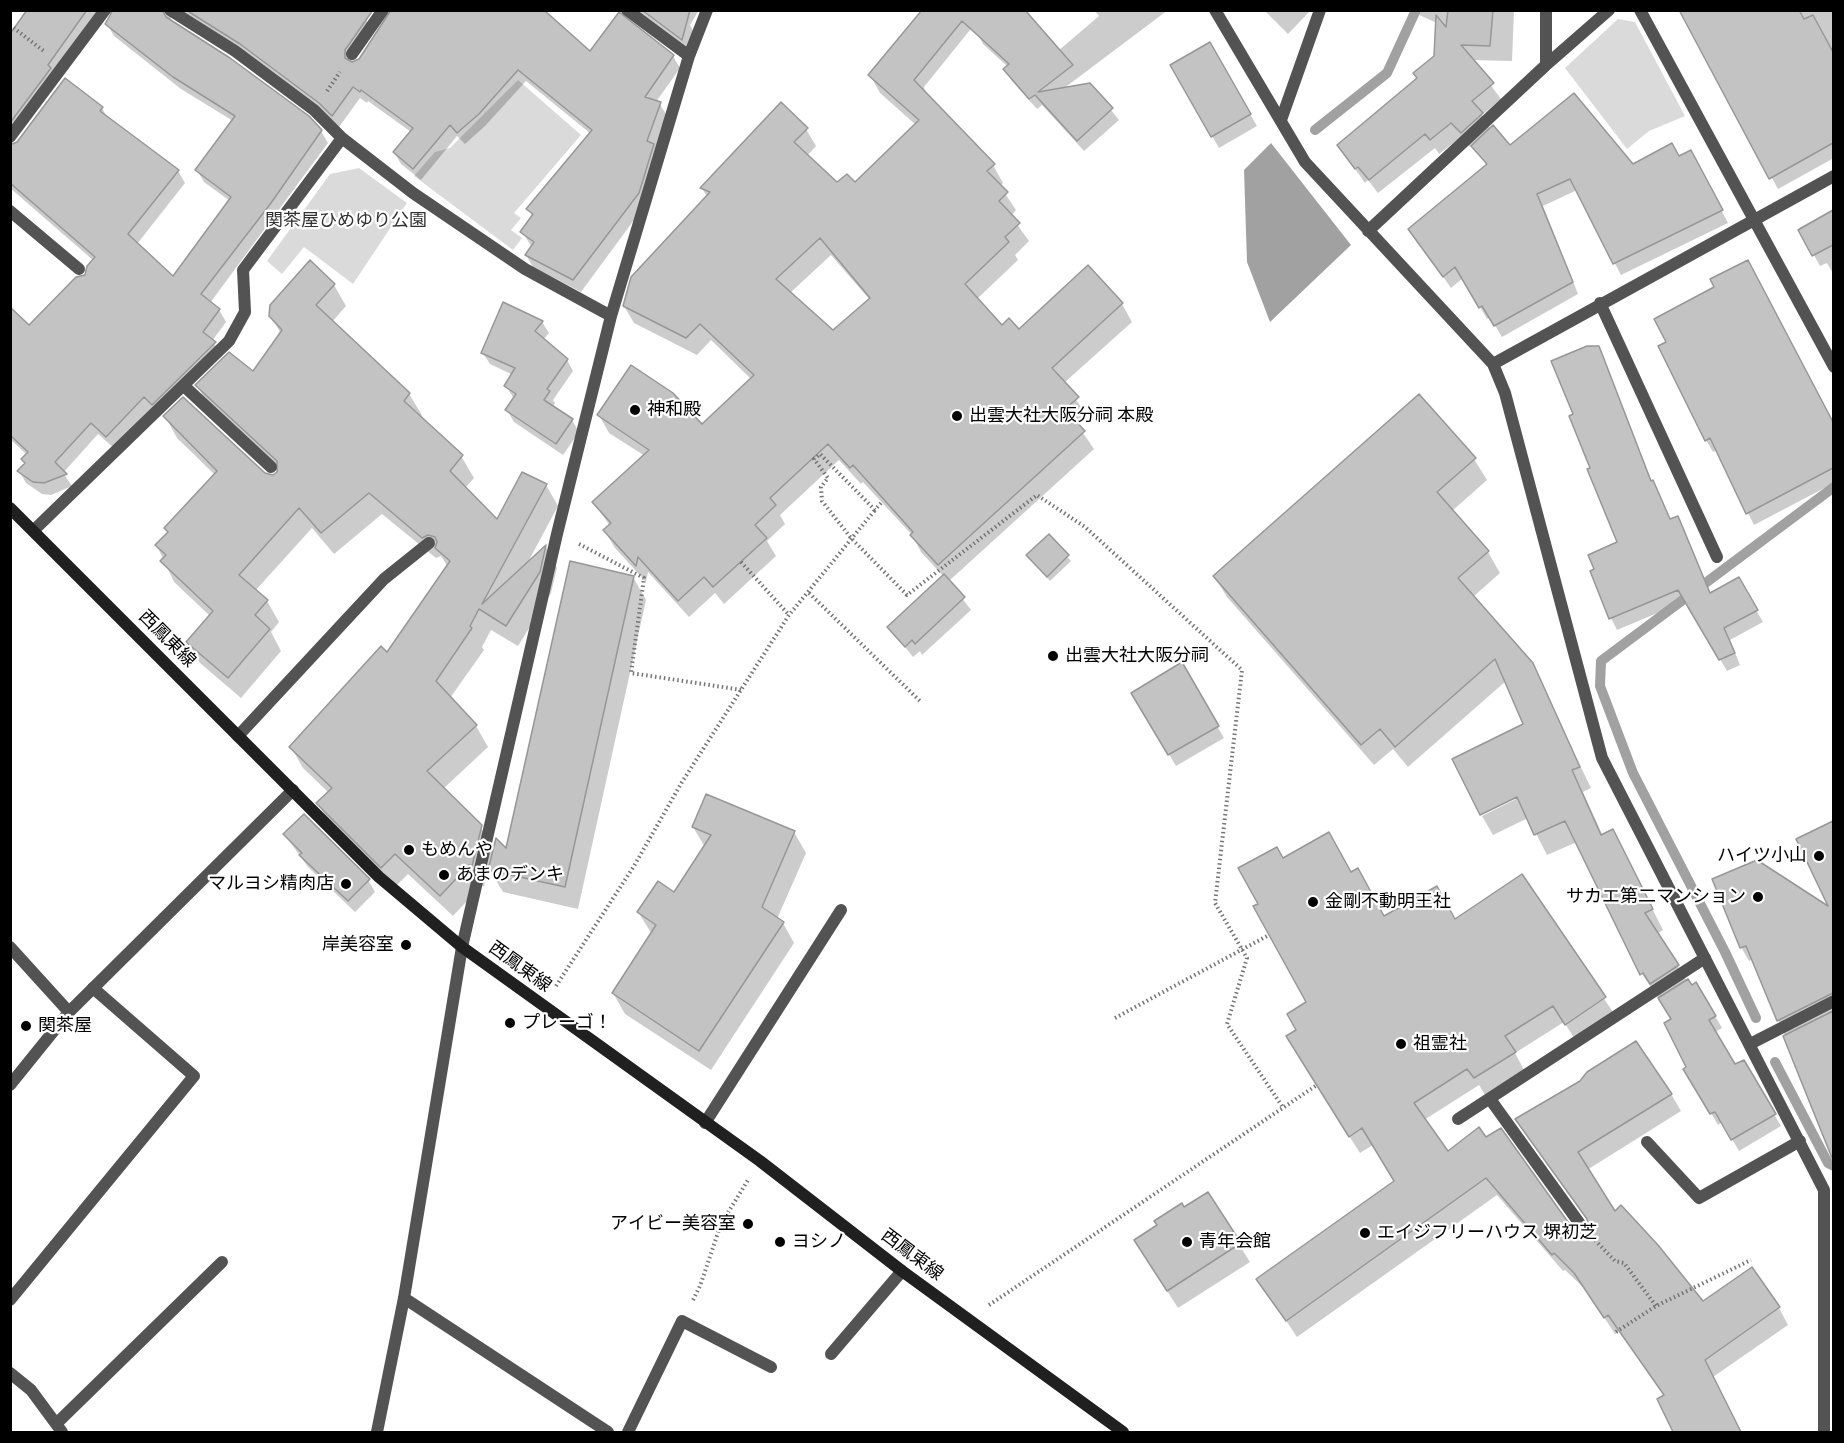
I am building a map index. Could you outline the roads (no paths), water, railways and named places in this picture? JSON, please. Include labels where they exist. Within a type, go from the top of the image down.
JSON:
[{"type":"main road","name":"西鳳東線","points":[[11,511],[34,530],[379,877],[462,948],[760,1161],[902,1271],[1123,1432]]},
{"type":"street","points":[[10,136],[105,10]]},
{"type":"street","points":[[170,10],[235,51],[314,110],[342,138],[413,193],[525,269],[611,316]]},
{"type":"street","points":[[352,54],[383,10]]},
{"type":"street","points":[[627,10],[689,56]]},
{"type":"street","points":[[377,1432],[404,1298],[462,948],[557,534],[611,316],[689,56],[707,10]]},
{"type":"street","points":[[1215,10],[1305,162],[1493,364],[1505,393],[1602,758],[1824,1190],[1829,1317],[1827,1428]]},
{"type":"street","points":[[1281,120],[1320,10]]},
{"type":"street","points":[[1546,10],[1546,65]]},
{"type":"street","points":[[1368,231],[1546,65],[1609,10]]},
{"type":"street","points":[[1640,10],[1833,368]]},
{"type":"street","points":[[34,530],[229,342],[245,312],[243,270],[342,138]]},
{"type":"street","points":[[1493,364],[1833,176]]},
{"type":"street","points":[[10,211],[79,269]]},
{"type":"street","points":[[1600,303],[1717,557]]},
{"type":"street","points":[[184,386],[271,467]]},
{"type":"street","points":[[238,736],[384,579],[429,543]]},
{"type":"street","points":[[10,1085],[69,1012],[293,790]]},
{"type":"street","points":[[705,1123],[841,910]]},
{"type":"street","points":[[10,947],[69,1012]]},
{"type":"street","points":[[1458,1119],[1705,958]]},
{"type":"street","points":[[10,1300],[194,1076],[93,988]]},
{"type":"street","points":[[1750,1044],[1833,1002]]},
{"type":"street","points":[[1490,1099],[1580,1224]]},
{"type":"street","points":[[1647,1142],[1699,1198],[1800,1141]]},
{"type":"street","points":[[10,1373],[31,1390],[59,1428],[222,1263]]},
{"type":"street","points":[[831,1354],[902,1271]]},
{"type":"street","points":[[404,1298],[608,1432]]},
{"type":"street","points":[[628,1432],[682,1321],[771,1367]]},
{"type":"waterway","points":[[1315,130],[1387,73],[1416,10]]},
{"type":"waterway","points":[[1756,1018],[1725,952],[1633,773],[1600,686],[1601,661],[1834,487]]},
{"type":"waterway","points":[[1775,1062],[1828,1163],[1834,1166]]},
{"type":"place","name":"神和殿","points":[[635,410]]},
{"type":"place","name":"出雲大社大阪分祠 本殿","points":[[957,416]]},
{"type":"place","name":"出雲大社大阪分祠","points":[[1053,656]]},
{"type":"place","name":"もめんや","points":[[409,850]]},
{"type":"place","name":"ハイツ小山","points":[[1819,856]]},
{"type":"place","name":"あまのデンキ","points":[[444,875]]},
{"type":"place","name":"マルヨシ精肉店","points":[[346,884]]},
{"type":"place","name":"サカエ第二マンション","points":[[1758,897]]},
{"type":"place","name":"金剛不動明王社","points":[[1313,902]]},
{"type":"place","name":"岸美容室","points":[[406,945]]},
{"type":"place","name":"プレーゴ！","points":[[510,1023]]},
{"type":"place","name":"関茶屋","points":[[26,1026]]},
{"type":"place","name":"祖霊社","points":[[1401,1044]]},
{"type":"place","name":"アイビー美容室","points":[[748,1224]]},
{"type":"place","name":"エイジフリーハウス 堺初芝","points":[[1365,1233]]},
{"type":"place","name":"ヨシノ","points":[[780,1242]]},
{"type":"place","name":"青年会館","points":[[1187,1242]]},
{"type":"park label","name":"関茶屋ひめゆり公園","points":[[346,221]]}]
